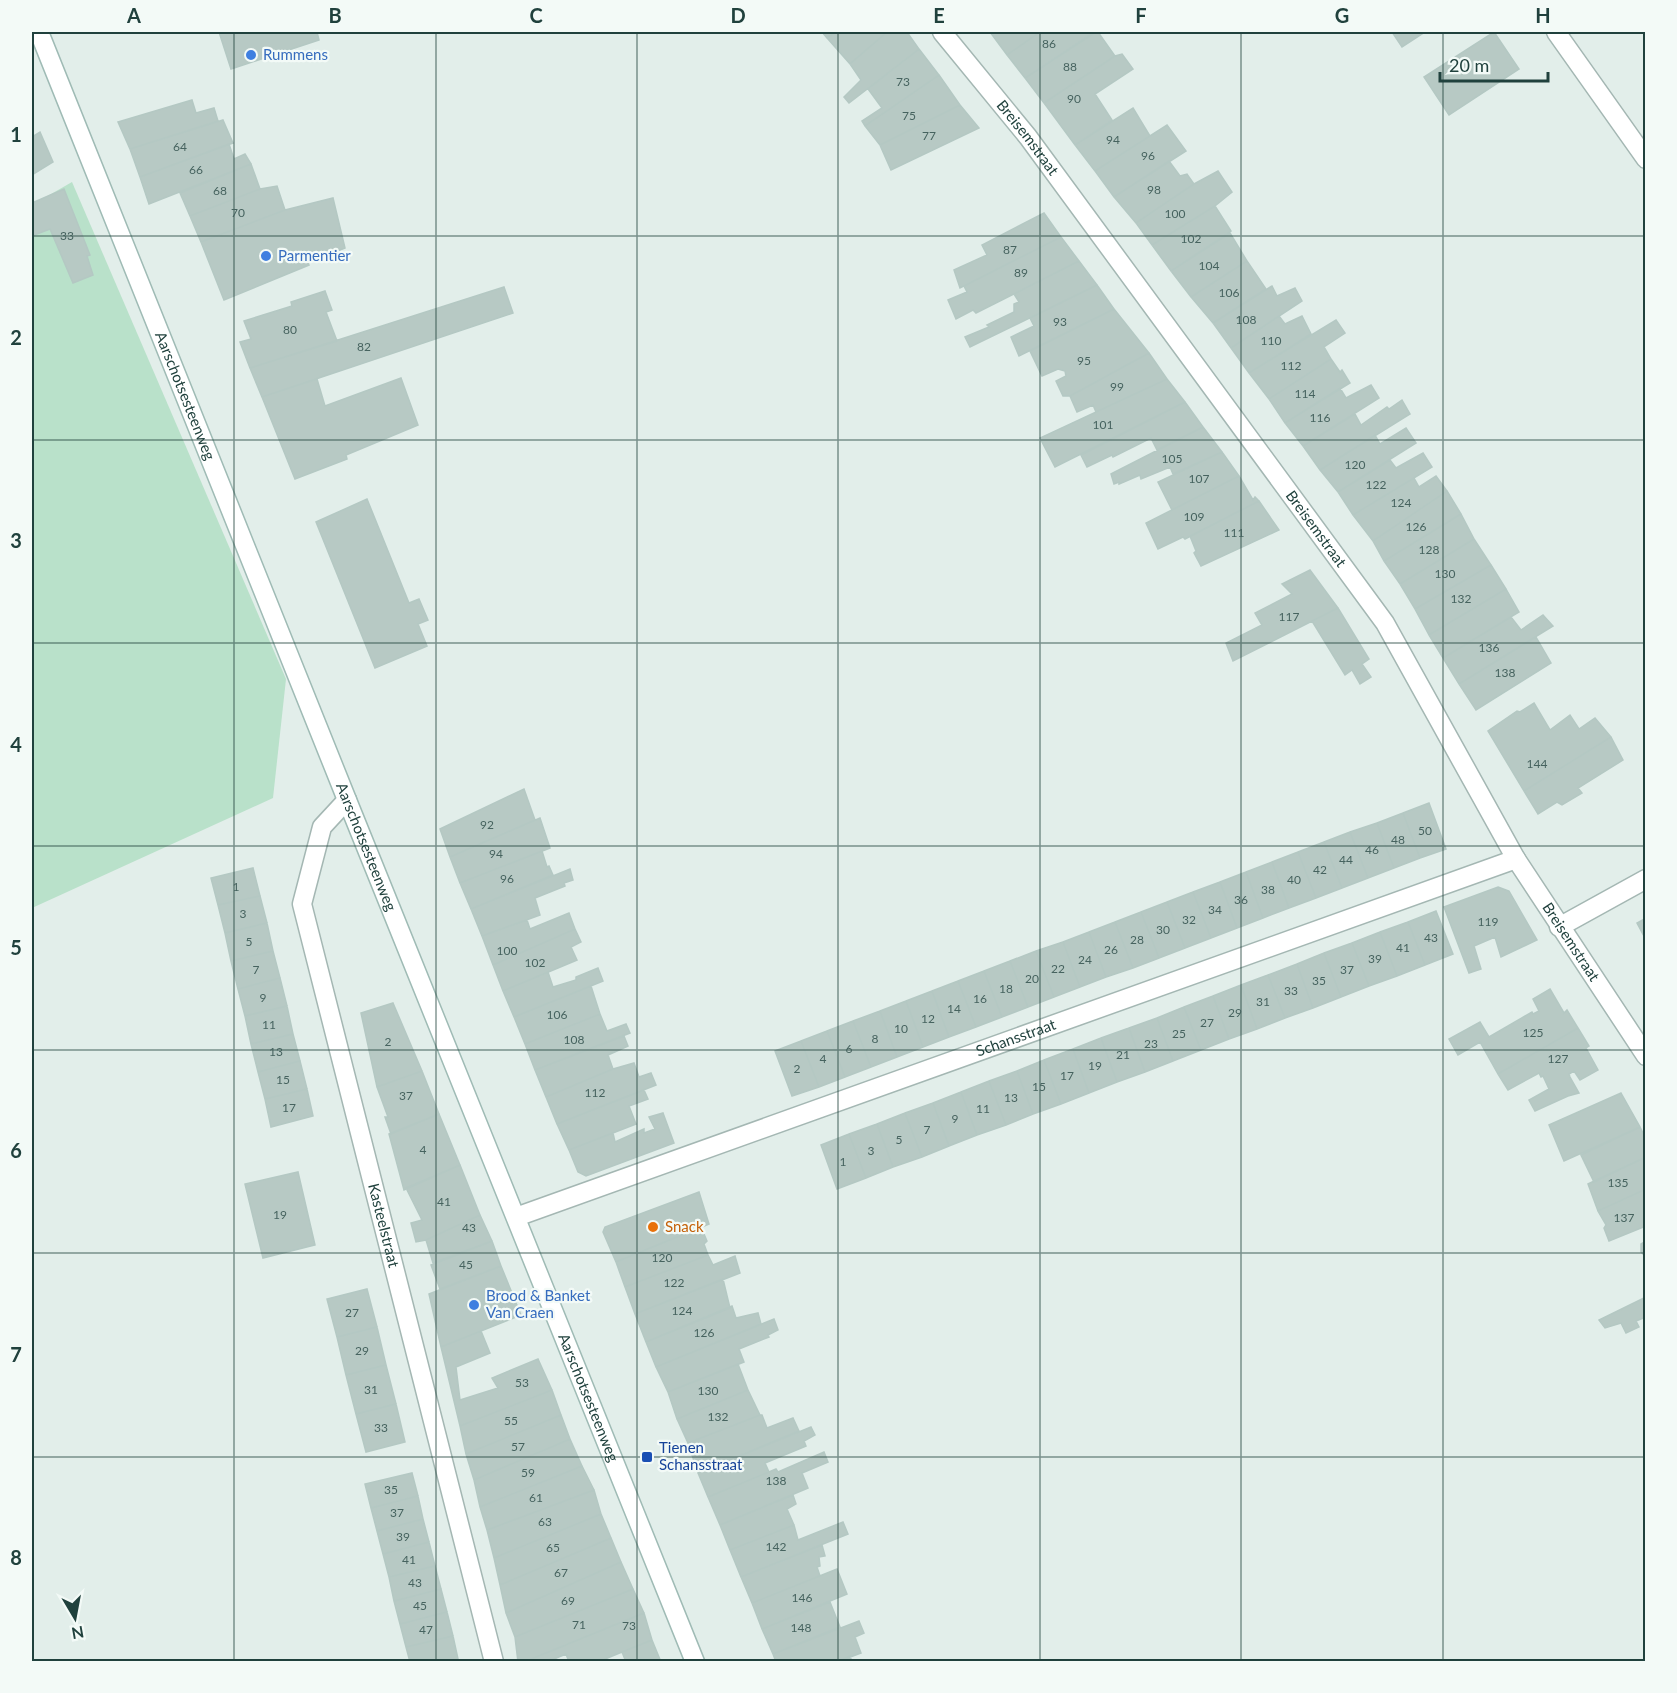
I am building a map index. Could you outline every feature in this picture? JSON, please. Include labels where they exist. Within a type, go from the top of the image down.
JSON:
[{"type":"street","name":"Aarschotsesteenweg","points":[[39,32],[696,1662]]},
{"type":"street","name":"Breisemstraat","points":[[942,32],[1028,136],[1385,622],[1516,860],[1646,1056]]},
{"type":"street","points":[[1556,32],[1646,159]]},
{"type":"street","name":"Kasteelstraat","points":[[347,800],[322,827],[302,904],[494,1662]]},
{"type":"street","name":"Schansstraat","points":[[516,1217],[1516,860]]},
{"type":"street","points":[[1559,927],[1646,879]]},
{"type":"green space","points":[[72,182],[286,679],[273,798],[32,908],[32,205]]},
{"type":"building","name":"Rummens","points":[[219,32],[317,32],[319,40],[231,69]]},
{"type":"building","points":[[822,32],[836,32],[827,38]]},
{"type":"building","points":[[836,32],[887,32],[850,64],[827,38]]},
{"type":"building","points":[[887,32],[907,32],[919,49],[849,103],[844,97],[861,80],[850,64]]},
{"type":"building","points":[[990,32],[1040,32],[1007,55]]},
{"type":"building","points":[[1040,32],[1090,32],[1091,34],[1025,78],[1007,55]]},
{"type":"building","points":[[1096,32],[1115,56],[1044,103],[1025,78]]},
{"type":"building","points":[[1392,32],[1425,32],[1402,47]]},
{"type":"building","points":[[1494,32],[1519,69],[1449,115],[1424,77]]},
{"type":"building","points":[[919,49],[939,75],[865,126],[862,121],[882,108],[868,89]]},
{"type":"building","points":[[1122,54],[1133,69],[1095,94],[1112,120],[1075,145],[1044,103],[1115,56]]},
{"type":"building","points":[[939,75],[960,105],[880,145],[865,126]]},
{"type":"building","points":[[192,100],[196,113],[214,108],[218,121],[130,149],[118,122]]},
{"type":"building","points":[[960,105],[979,128],[891,170],[880,145]]},
{"type":"building","points":[[1133,108],[1150,136],[1095,171],[1075,145]]},
{"type":"building","points":[[223,120],[233,143],[140,177],[130,149]]},
{"type":"building","points":[[1167,125],[1186,151],[1114,197],[1095,171]]},
{"type":"building","points":[[40,132],[53,162],[32,175],[32,137]]},
{"type":"building","points":[[229,144],[234,159],[245,154],[251,164],[149,204],[140,177]]},
{"type":"building","points":[[1169,161],[1180,176],[1187,174],[1194,184],[1136,223],[1114,197]]},
{"type":"building","points":[[251,164],[260,189],[190,216],[180,193]]},
{"type":"building","points":[[1218,171],[1232,192],[1215,206],[1152,245],[1136,223],[1194,184]]},
{"type":"building","points":[[277,186],[285,210],[201,242],[190,216],[260,189]]},
{"type":"building","points":[[64,189],[90,255],[87,256],[93,275],[73,283],[50,229],[32,236],[32,203]]},
{"type":"building","name":"Parmentier","points":[[333,198],[345,248],[224,300],[201,242],[285,210]]},
{"type":"building","points":[[1215,206],[1231,231],[1171,271],[1152,245]]},
{"type":"building","points":[[1044,213],[1061,237],[960,288],[954,270],[987,255],[982,245]]},
{"type":"building","points":[[1230,233],[1247,261],[1191,297],[1171,271]]},
{"type":"building","points":[[1061,237],[1079,261],[976,313],[973,310],[956,319],[948,300],[967,292],[964,286]]},
{"type":"building","points":[[1079,261],[1097,285],[970,347],[965,337],[989,327],[987,325],[1014,312],[1014,304],[1019,302],[1014,294]]},
{"type":"building","points":[[1247,261],[1266,289],[1213,323],[1191,297]]},
{"type":"building","points":[[1097,285],[1114,309],[1019,356],[1011,337],[1034,326],[1030,318]]},
{"type":"building","points":[[1272,286],[1277,296],[1295,288],[1302,301],[1231,348],[1213,323]]},
{"type":"building","points":[[504,287],[513,313],[262,397],[250,368]]},
{"type":"building","points":[[325,291],[332,310],[326,312],[337,341],[250,368],[240,342],[251,339],[244,321],[292,306],[291,302]]},
{"type":"building","points":[[1114,309],[1149,353],[1070,396],[1063,396],[1056,381],[1066,376],[1065,371],[1058,369],[1042,376],[1030,351]]},
{"type":"building","points":[[1279,316],[1285,324],[1302,316],[1311,334],[1249,373],[1231,348]]},
{"type":"building","points":[[1336,320],[1345,333],[1324,347],[1331,359],[1269,399],[1249,373]]},
{"type":"building","points":[[1149,353],[1167,379],[1096,412],[1093,405],[1077,412],[1070,396]]},
{"type":"building","points":[[1331,359],[1350,383],[1285,423],[1269,399]]},
{"type":"building","points":[[401,378],[418,425],[346,455],[347,459],[295,479],[262,397],[317,379],[325,406]]},
{"type":"building","points":[[1167,379],[1185,402],[1055,467],[1040,438]]},
{"type":"building","points":[[1371,385],[1379,398],[1303,446],[1285,423],[1340,388],[1346,398]]},
{"type":"building","points":[[1402,400],[1410,414],[1320,470],[1303,446],[1355,414],[1361,425],[1387,407],[1389,409]]},
{"type":"building","points":[[1185,402],[1203,427],[1157,450],[1151,438],[1087,467],[1081,455]]},
{"type":"building","points":[[1203,427],[1222,452],[1173,474],[1170,467],[1141,479],[1140,475],[1114,484],[1111,474]]},
{"type":"building","points":[[1406,428],[1416,443],[1338,492],[1320,470],[1375,435],[1380,444]]},
{"type":"building","points":[[1222,452],[1239,476],[1172,510],[1158,482]]},
{"type":"building","points":[[1423,453],[1432,467],[1353,515],[1338,492],[1390,460],[1396,468]]},
{"type":"building","points":[[1239,476],[1253,500],[1255,497],[1259,501],[1185,539],[1183,537],[1158,549],[1146,523]]},
{"type":"building","points":[[1436,476],[1447,491],[1373,541],[1353,515],[1414,478],[1419,487]]},
{"type":"building","points":[[1447,491],[1461,514],[1384,561],[1373,541]]},
{"type":"building","points":[[367,499],[409,603],[419,599],[428,620],[418,624],[427,646],[375,668],[316,522]]},
{"type":"building","points":[[1259,501],[1279,530],[1201,566],[1194,553],[1196,551],[1190,536]]},
{"type":"building","points":[[1461,514],[1474,539],[1400,584],[1384,561]]},
{"type":"building","points":[[1474,539],[1491,565],[1415,609],[1400,584]]},
{"type":"building","points":[[1491,565],[1506,589],[1429,635],[1415,609]]},
{"type":"building","points":[[1310,570],[1338,608],[1233,661],[1226,643],[1262,625],[1255,613],[1292,594],[1282,584]]},
{"type":"building","points":[[1506,589],[1519,612],[1443,658],[1429,635]]},
{"type":"building","points":[[1338,608],[1369,659],[1362,664],[1371,677],[1360,684],[1352,670],[1345,675],[1312,621]]},
{"type":"building","points":[[1543,615],[1553,626],[1459,684],[1443,658],[1511,617],[1521,630]]},
{"type":"building","points":[[1536,637],[1551,663],[1476,710],[1459,684]]},
{"type":"building","points":[[1534,703],[1550,730],[1570,715],[1579,729],[1595,718],[1611,737],[1524,791],[1488,731],[1517,711],[1520,712]]},
{"type":"building","points":[[1611,737],[1623,760],[1578,788],[1582,793],[1562,805],[1557,802],[1538,814],[1524,791]]},
{"type":"building","points":[[524,789],[535,820],[450,857],[440,829]]},
{"type":"building","points":[[1429,803],[1446,849],[1420,858],[1403,813]]},
{"type":"building","points":[[1403,813],[1420,858],[1394,868],[1377,823]]},
{"type":"building","points":[[540,818],[550,848],[460,883],[450,857]]},
{"type":"building","points":[[1377,823],[1394,868],[1368,878],[1350,832]]},
{"type":"building","points":[[1350,832],[1368,878],[1342,888],[1324,842]]},
{"type":"building","points":[[1324,842],[1342,888],[1316,898],[1298,852]]},
{"type":"building","points":[[542,851],[547,867],[549,866],[553,875],[471,909],[460,883]]},
{"type":"building","points":[[1298,852],[1316,898],[1289,908],[1272,862]]},
{"type":"building","points":[[1272,862],[1289,908],[1263,918],[1246,872]]},
{"type":"building","points":[[253,868],[260,896],[218,905],[211,878]]},
{"type":"building","points":[[570,869],[573,880],[564,883],[565,886],[535,898],[540,915],[482,936],[471,909]]},
{"type":"building","points":[[1246,872],[1263,918],[1237,928],[1220,882]]},
{"type":"building","points":[[1220,882],[1237,928],[1211,938],[1193,892]]},
{"type":"building","points":[[1498,887],[1509,891],[1537,940],[1501,957],[1495,937],[1474,946],[1481,969],[1469,973],[1444,907]]},
{"type":"building","points":[[1193,892],[1211,938],[1185,948],[1167,902]]},
{"type":"building","points":[[260,896],[267,923],[225,933],[218,905]]},
{"type":"building","points":[[1167,902],[1185,948],[1159,958],[1141,912]]},
{"type":"building","points":[[1436,911],[1453,954],[1425,965],[1408,922]]},
{"type":"building","points":[[1141,912],[1159,958],[1133,968],[1115,922]]},
{"type":"building","points":[[569,913],[575,929],[493,965],[482,936],[527,920],[530,929]]},
{"type":"building","points":[[1646,918],[1646,940],[1637,923]]},
{"type":"building","points":[[1115,922],[1133,968],[1106,977],[1089,932]]},
{"type":"building","points":[[1408,922],[1425,965],[1397,976],[1380,932]]},
{"type":"building","points":[[267,923],[273,951],[231,961],[225,933]]},
{"type":"building","points":[[575,929],[581,942],[571,947],[577,960],[503,991],[493,965]]},
{"type":"building","points":[[1089,932],[1106,977],[1080,987],[1063,942]]},
{"type":"building","points":[[1380,932],[1397,976],[1369,986],[1352,943]]},
{"type":"building","points":[[1063,942],[1080,987],[1054,997],[1036,951]]},
{"type":"building","points":[[1352,943],[1369,986],[1341,997],[1324,953]]},
{"type":"building","points":[[273,951],[280,978],[238,989],[231,961]]},
{"type":"building","points":[[1036,951],[1054,997],[1028,1007],[1010,961]]},
{"type":"building","points":[[1324,953],[1341,997],[1313,1008],[1297,964]]},
{"type":"building","points":[[1010,961],[1028,1007],[1002,1017],[984,971]]},
{"type":"building","points":[[1297,964],[1313,1008],[1285,1018],[1268,975]]},
{"type":"building","points":[[598,968],[603,981],[514,1017],[503,991],[548,972],[553,987],[576,980],[576,977]]},
{"type":"building","points":[[984,971],[1002,1017],[976,1027],[958,981]]},
{"type":"building","points":[[1268,975],[1285,1018],[1257,1029],[1241,985]]},
{"type":"building","points":[[280,978],[287,1006],[245,1016],[238,989]]},
{"type":"building","points":[[958,981],[976,1027],[949,1037],[932,991]]},
{"type":"building","points":[[1241,985],[1257,1029],[1229,1039],[1213,996]]},
{"type":"building","points":[[591,986],[600,1014],[525,1044],[514,1017]]},
{"type":"building","points":[[1550,989],[1564,1013],[1567,1010],[1578,1028],[1498,1074],[1480,1042],[1458,1055],[1449,1039],[1480,1022],[1489,1037],[1532,1012],[1533,1014],[1539,1011],[1533,999]]},
{"type":"building","points":[[932,991],[949,1037],[923,1047],[906,1001]]},
{"type":"building","points":[[1213,996],[1229,1039],[1201,1050],[1184,1007]]},
{"type":"building","points":[[906,1001],[923,1047],[897,1057],[880,1011]]},
{"type":"building","points":[[393,1003],[422,1071],[377,1087],[361,1013]]},
{"type":"building","points":[[287,1006],[293,1034],[251,1044],[245,1016]]},
{"type":"building","points":[[1184,1007],[1201,1050],[1173,1061],[1157,1018]]},
{"type":"building","points":[[880,1011],[897,1057],[871,1067],[853,1021]]},
{"type":"building","points":[[600,1014],[607,1031],[626,1024],[630,1033],[535,1070],[525,1044]]},
{"type":"building","points":[[1157,1018],[1173,1061],[1145,1072],[1129,1028]]},
{"type":"building","points":[[853,1021],[871,1067],[845,1077],[827,1031]]},
{"type":"building","points":[[1129,1028],[1145,1072],[1117,1082],[1101,1038]]},
{"type":"building","points":[[1578,1028],[1589,1046],[1586,1048],[1598,1070],[1580,1080],[1574,1071],[1569,1074],[1579,1093],[1535,1111],[1529,1100],[1549,1089],[1543,1076],[1541,1077],[1539,1073],[1508,1090],[1498,1074]]},
{"type":"building","points":[[827,1031],[845,1077],[819,1087],[801,1041]]},
{"type":"building","points":[[293,1034],[300,1061],[258,1072],[251,1044]]},
{"type":"building","points":[[624,1036],[628,1046],[608,1055],[613,1069],[546,1097],[535,1070]]},
{"type":"building","points":[[1101,1038],[1117,1082],[1089,1093],[1073,1049]]},
{"type":"building","points":[[801,1041],[819,1087],[792,1096],[775,1051]]},
{"type":"building","points":[[1073,1049],[1089,1093],[1061,1104],[1044,1060]]},
{"type":"building","points":[[1044,1060],[1061,1104],[1033,1114],[1017,1071]]},
{"type":"building","points":[[300,1061],[307,1089],[265,1099],[258,1072]]},
{"type":"building","points":[[634,1063],[639,1077],[651,1073],[656,1085],[557,1124],[546,1097],[613,1069]]},
{"type":"building","points":[[422,1071],[439,1114],[391,1134],[385,1117],[388,1117],[377,1087]]},
{"type":"building","points":[[1017,1071],[1033,1114],[1006,1125],[989,1081]]},
{"type":"building","points":[[989,1081],[1006,1125],[977,1135],[961,1092]]},
{"type":"building","points":[[307,1089],[313,1116],[271,1127],[265,1099]]},
{"type":"building","points":[[644,1090],[648,1099],[629,1106],[636,1124],[569,1150],[557,1124]]},
{"type":"building","points":[[961,1092],[977,1135],[949,1146],[933,1103]]},
{"type":"building","points":[[1621,1093],[1640,1127],[1564,1161],[1549,1125]]},
{"type":"building","points":[[933,1103],[949,1146],[922,1157],[905,1113]]},
{"type":"building","points":[[663,1113],[674,1143],[586,1176],[578,1172],[569,1150],[613,1133],[615,1142],[644,1129],[644,1133],[655,1129],[649,1117]]},
{"type":"building","points":[[905,1113],[922,1157],[893,1167],[877,1124]]},
{"type":"building","points":[[439,1114],[460,1165],[404,1190],[389,1134]]},
{"type":"building","points":[[877,1124],[893,1167],[866,1178],[849,1134]]},
{"type":"building","points":[[1640,1127],[1646,1139],[1646,1157],[1594,1182],[1581,1155]]},
{"type":"building","points":[[849,1134],[866,1178],[837,1189],[821,1145]]},
{"type":"building","points":[[1646,1157],[1646,1189],[1598,1211],[1588,1184]]},
{"type":"building","points":[[460,1165],[480,1215],[426,1240],[416,1242],[411,1223],[422,1220],[406,1188]]},
{"type":"building","points":[[298,1172],[315,1245],[263,1258],[245,1184]]},
{"type":"building","points":[[1646,1189],[1646,1226],[1609,1241],[1604,1228],[1606,1225],[1598,1211]]},
{"type":"building","name":"Snack","points":[[699,1192],[709,1224],[616,1262],[603,1232],[605,1227]]},
{"type":"building","points":[[480,1215],[492,1241],[433,1263],[426,1240]]},
{"type":"building","points":[[701,1227],[707,1241],[704,1244],[708,1255],[625,1287],[616,1262]]},
{"type":"building","points":[[492,1241],[501,1266],[440,1289],[431,1265]]},
{"type":"building","points":[[1646,1241],[1646,1257],[1641,1252],[1641,1244]]},
{"type":"building","points":[[708,1255],[713,1265],[735,1256],[740,1273],[635,1314],[625,1287]]},
{"type":"building","name":"Brood & Banket Van Craen","points":[[501,1266],[521,1315],[441,1347],[429,1294]]},
{"type":"building","points":[[723,1279],[730,1308],[646,1342],[635,1314]]},
{"type":"building","points":[[367,1289],[377,1327],[337,1337],[327,1299]]},
{"type":"building","points":[[1646,1297],[1646,1317],[1636,1321],[1639,1327],[1626,1333],[1621,1323],[1605,1328],[1599,1320]]},
{"type":"building","points":[[732,1306],[736,1318],[758,1313],[761,1324],[656,1367],[646,1342]]},
{"type":"building","points":[[774,1319],[778,1330],[768,1335],[769,1337],[739,1349],[744,1362],[668,1392],[656,1367]]},
{"type":"building","points":[[377,1327],[386,1365],[346,1375],[337,1337]]},
{"type":"building","points":[[481,1331],[490,1353],[456,1367],[460,1400],[498,1388],[492,1378],[538,1359],[552,1390],[460,1426],[441,1347]]},
{"type":"building","points":[[738,1364],[748,1390],[677,1419],[668,1392]]},
{"type":"building","points":[[386,1365],[396,1404],[356,1414],[346,1375]]},
{"type":"building","points":[[552,1390],[561,1415],[466,1454],[460,1426]]},
{"type":"building","points":[[748,1390],[760,1415],[688,1443],[677,1419]]},
{"type":"building","points":[[396,1404],[405,1442],[366,1452],[356,1414]]},
{"type":"building","points":[[561,1415],[570,1439],[474,1480],[466,1454]]},
{"type":"building","points":[[760,1415],[767,1428],[793,1418],[799,1431],[698,1473],[688,1443]]},
{"type":"building","points":[[811,1427],[815,1435],[804,1441],[806,1446],[765,1463],[769,1472],[708,1497],[698,1473]]},
{"type":"building","points":[[570,1439],[582,1466],[480,1507],[474,1480]]},
{"type":"building","points":[[824,1452],[828,1462],[802,1473],[808,1488],[720,1525],[708,1497],[776,1469],[778,1472]]},
{"type":"building","points":[[582,1466],[594,1490],[487,1530],[480,1507]]},
{"type":"building","points":[[412,1473],[418,1496],[371,1508],[365,1484]]},
{"type":"building","points":[[594,1490],[601,1514],[494,1558],[487,1530]]},
{"type":"building","points":[[793,1495],[796,1504],[787,1509],[794,1525],[730,1550],[720,1525]]},
{"type":"building","points":[[418,1496],[423,1519],[377,1531],[371,1508]]},
{"type":"building","points":[[601,1514],[611,1538],[500,1585],[494,1558]]},
{"type":"building","points":[[423,1519],[429,1542],[383,1554],[377,1531]]},
{"type":"building","points":[[843,1522],[848,1534],[741,1577],[730,1550],[794,1525],[798,1540]]},
{"type":"building","points":[[611,1538],[621,1562],[506,1613],[500,1585]]},
{"type":"building","points":[[429,1542],[435,1566],[389,1577],[383,1554]]},
{"type":"building","points":[[822,1545],[825,1556],[819,1557],[820,1566],[817,1567],[820,1576],[752,1603],[741,1577]]},
{"type":"building","points":[[621,1562],[633,1589],[515,1637],[506,1613]]},
{"type":"building","points":[[435,1566],[441,1589],[394,1601],[389,1577]]},
{"type":"building","points":[[837,1569],[847,1594],[762,1629],[752,1603]]},
{"type":"building","points":[[441,1589],[447,1612],[400,1624],[394,1601]]},
{"type":"building","points":[[633,1589],[644,1613],[524,1662],[518,1662],[515,1637]]},
{"type":"building","points":[[830,1602],[840,1627],[773,1654],[762,1629]]},
{"type":"building","points":[[447,1612],[453,1636],[406,1647],[400,1624]]},
{"type":"building","points":[[644,1613],[652,1640],[598,1662],[569,1662],[566,1654],[547,1662],[524,1662]]},
{"type":"building","points":[[859,1621],[864,1633],[855,1637],[861,1653],[837,1662],[776,1662],[773,1654]]},
{"type":"building","points":[[453,1636],[458,1659],[449,1662],[410,1662],[406,1647]]},
{"type":"building","points":[[652,1640],[661,1662],[626,1662],[622,1652]]},
{"type":"building","points":[[850,1656],[852,1662],[837,1662]]},
{"type":"place","name":"Rummens","points":[[251,55]]},
{"type":"place","name":"Parmentier","points":[[266,256]]},
{"type":"place","name":"Snack","points":[[653,1227]]},
{"type":"place","name":"Brood & Banket Van Craen","points":[[474,1305]]},
{"type":"place","name":"Tienen Schansstraat","points":[[647,1457]]}]
